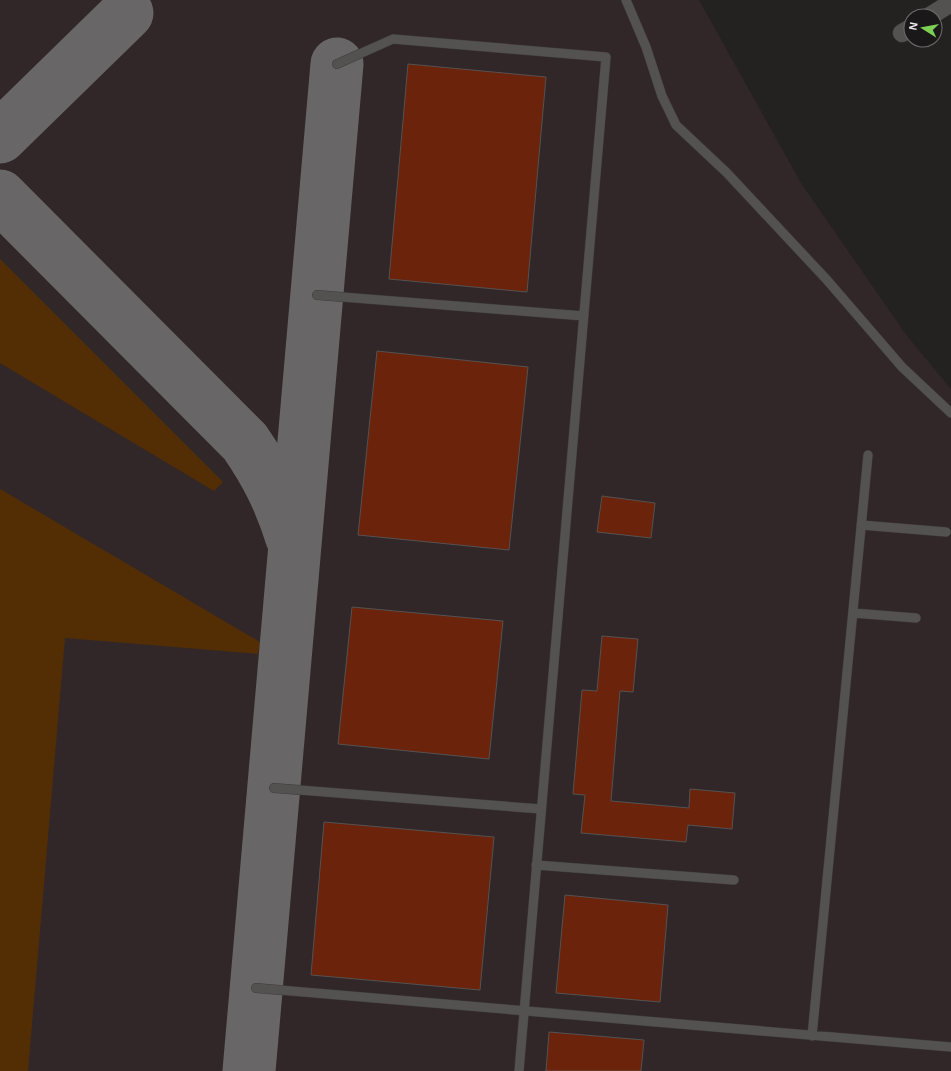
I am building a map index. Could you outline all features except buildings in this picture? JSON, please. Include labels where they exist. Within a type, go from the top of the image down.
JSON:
[{"type":"lane","points":[[626,0],[646,47],[662,96],[676,125],[738,185],[827,280],[902,367],[951,413]]},
{"type":"lane","points":[[337,64],[393,39],[606,58],[519,1071]]},
{"type":"lane","points":[[316,294],[584,316]]},
{"type":"lane","points":[[812,1036],[868,455]]},
{"type":"lane","points":[[861,525],[946,532]]},
{"type":"lane","points":[[853,613],[916,618]]},
{"type":"lane","points":[[274,788],[541,809]]},
{"type":"lane","points":[[536,865],[734,880]]},
{"type":"lane","points":[[256,988],[951,1047]]},
{"type":"shaded area","points":[[0,0],[699,0],[801,183],[907,336],[951,389],[951,1071],[0,1071]]},
{"type":"shaded area","points":[[0,259],[223,482],[214,491],[0,363]]},
{"type":"shaded area","points":[[0,489],[260,642],[258,654],[65,638],[28,1071],[0,1071]]},
{"type":"taxiway","points":[[0,137],[127,13]]},
{"type":"taxiway","points":[[249,1071],[337,64]]},
{"type":"taxiway","points":[[0,196],[245,442],[260,465],[272,488],[283,511],[292,538]]}]
